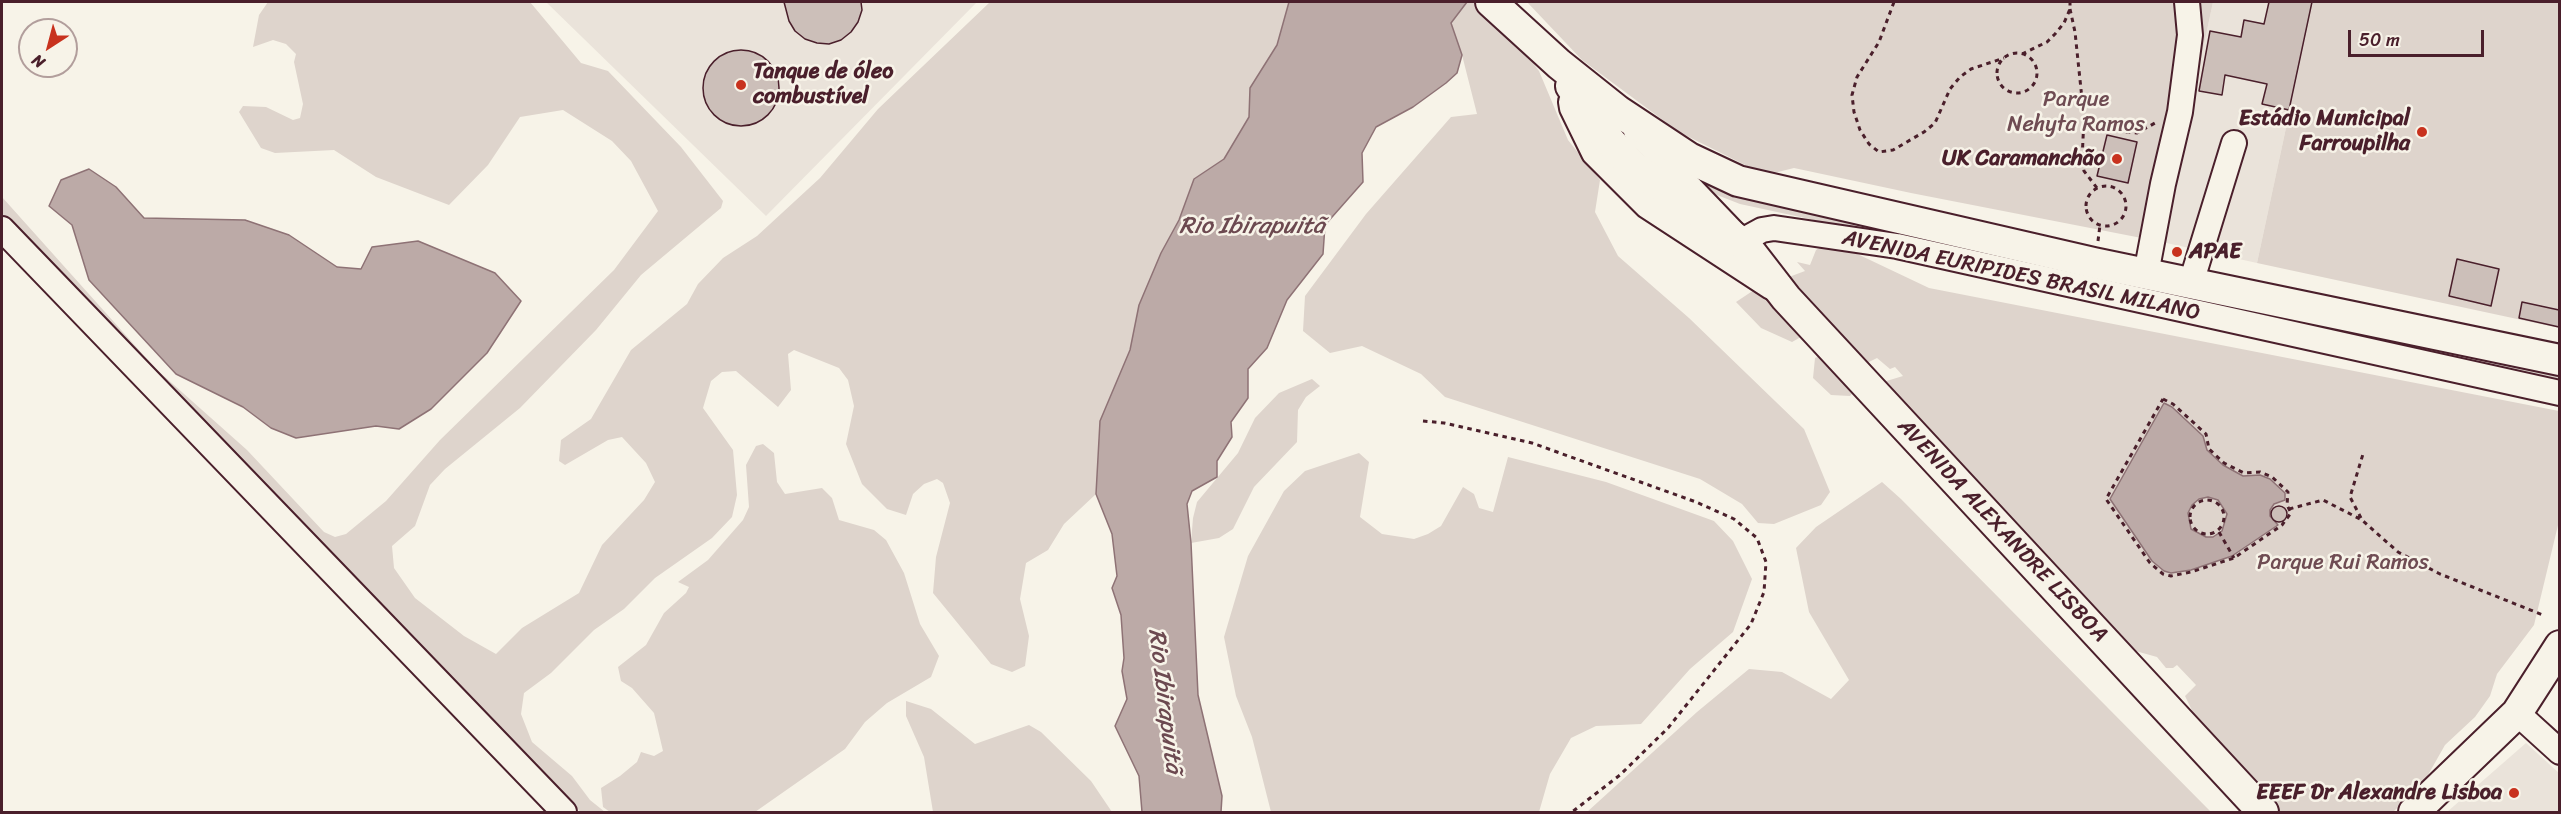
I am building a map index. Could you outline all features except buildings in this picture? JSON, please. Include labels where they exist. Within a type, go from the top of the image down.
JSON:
[{"type":"main road","name":"AVENIDA EURIPIDES BRASIL MILANO","points":[[1491,2],[1564,74],[1605,136],[1634,167],[1745,245]]},
{"type":"main road","name":"AVENIDA EURIPIDES BRASIL MILANO","points":[[1564,74],[1689,158],[1738,181],[2191,284],[2559,360]]},
{"type":"main road","name":"AVENIDA ALEXANDRE LISBOA","points":[[1745,245],[1786,298],[2263,813]]},
{"type":"main road","points":[[2414,813],[2517,713],[2559,646]]},
{"type":"street","points":[[2146,274],[2163,184],[2180,112],[2190,35],[2187,2]]},
{"type":"street","points":[[1564,74],[1572,108],[1594,153],[1647,206],[1786,298]]},
{"type":"street","points":[[1618,111],[1745,245]]},
{"type":"street","points":[[2191,284],[2234,143]]},
{"type":"street","name":"AVENIDA EURIPIDES BRASIL MILANO","points":[[1745,245],[1751,236],[1762,230],[1774,228],[1897,246],[2559,393]]},
{"type":"street","points":[[2,229],[564,813]]},
{"type":"street","points":[[2517,713],[2559,752]]},
{"type":"path","points":[[1894,2],[1879,42],[1857,76],[1852,95],[1854,112],[1860,130],[1869,144],[1879,152],[1893,150],[1935,123],[1950,89],[1960,76],[1971,69],[2015,53],[2022,54],[2033,61],[2037,74],[2032,87],[2020,93],[2007,90],[1999,81],[1998,69],[2004,58]]},
{"type":"path","points":[[2070,2],[2084,118],[2082,160],[2084,171],[2097,188]]},
{"type":"path","points":[[2022,54],[2047,42],[2064,23],[2070,9]]},
{"type":"path","points":[[2084,118],[2106,130],[2137,133],[2156,122]]},
{"type":"path","points":[[2104,186],[2116,189],[2125,199],[2126,211],[2119,222],[2113,225],[2100,225],[2090,217],[2087,211],[2088,198],[2097,188],[2104,186]]},
{"type":"path","points":[[2097,243],[2100,225]]},
{"type":"path","points":[[2163,399],[2173,404],[2206,434],[2209,449],[2224,463],[2244,473],[2260,472],[2272,477],[2288,492],[2291,513],[2288,521],[2234,558],[2191,572],[2171,576],[2163,574],[2150,563],[2106,499],[2163,399]]},
{"type":"path","points":[[1423,421],[1444,423],[1532,443],[1696,502],[1734,519],[1757,538],[1766,562],[1764,592],[1751,624],[1668,728],[1620,775],[1572,813]]},
{"type":"path","points":[[2362,520],[2350,497],[2363,454]]},
{"type":"path","points":[[2219,532],[2206,534],[2194,528],[2190,514],[2201,501],[2208,500],[2216,503],[2222,509],[2224,514],[2219,532],[2234,558]]},
{"type":"path","points":[[2289,509],[2323,500],[2362,520],[2398,552],[2440,574],[2543,615]]},
{"type":"shaded area","points":[[546,2],[977,2],[766,216]]},
{"type":"shaded area","points":[[2213,2],[2313,2],[2257,263],[2162,242]]},
{"type":"shaded area","name":"EEEF Dr Alexandre Lisboa","points":[[2526,743],[2559,773],[2559,812],[2447,812]]},
{"type":"green space","points":[[268,2],[530,2],[581,63],[608,71],[681,147],[723,201],[721,208],[641,275],[596,330],[520,408],[445,469],[430,485],[415,526],[392,546],[394,568],[415,598],[464,636],[496,654],[522,628],[579,593],[602,545],[644,500],[655,482],[646,463],[622,437],[608,440],[565,465],[559,461],[561,440],[591,419],[631,350],[687,304],[698,284],[723,258],[757,236],[820,178],[878,109],[990,2],[1289,2],[1277,45],[1250,88],[1249,117],[1224,159],[1194,179],[1179,220],[1161,253],[1139,305],[1130,350],[1100,421],[1096,494],[1064,524],[1048,550],[1026,563],[1020,599],[1029,636],[1025,666],[1012,672],[991,664],[933,593],[936,557],[950,503],[943,483],[937,479],[924,484],[913,494],[906,515],[887,509],[862,484],[846,444],[854,406],[848,380],[839,368],[794,350],[788,354],[791,390],[778,407],[736,371],[722,372],[711,381],[703,408],[733,450],[737,495],[732,517],[712,538],[655,578],[624,609],[594,630],[551,673],[524,693],[521,714],[532,742],[572,776],[590,800],[605,812],[581,812],[538,772],[267,493],[212,429],[157,378],[2,215],[2,197],[156,369],[247,450],[324,532],[335,537],[346,534],[386,501],[440,440],[614,270],[658,211],[631,161],[612,141],[563,110],[520,117],[488,165],[449,205],[376,177],[334,150],[275,153],[261,148],[239,112],[243,106],[266,107],[293,120],[300,118],[303,104],[294,62],[296,54],[286,44],[273,40],[253,47],[259,15]]},
{"type":"green space","points":[[1467,2],[1509,2],[1514,39],[1539,71],[1568,140],[1600,180],[1595,212],[1618,256],[1689,318],[1804,429],[1830,492],[1821,505],[1774,524],[1758,523],[1742,504],[1700,479],[1445,397],[1421,374],[1362,346],[1330,353],[1303,331],[1305,296],[1366,214],[1451,117],[1477,114],[1462,55],[1450,23]]},
{"type":"green space","name":"Parque Nehyta Ramos","points":[[1527,2],[2213,2],[2162,242],[1794,168],[1774,173],[1757,171],[1679,132],[1582,60]]},
{"type":"green space","name":"Estádio Municipal Farroupilha","points":[[2313,2],[2559,2],[2559,328],[2257,263]]},
{"type":"green space","points":[[1685,164],[2202,293],[2199,303],[1740,204],[1698,184]]},
{"type":"green space","name":"Parque Rui Ramos","points":[[1830,241],[1929,288],[2559,411],[2559,521],[2534,625],[2497,674],[2490,696],[2475,717],[2445,745],[2424,782],[2393,812],[2271,812],[2205,737],[2185,696],[2196,685],[2177,665],[2173,668],[2166,668],[2157,657],[2125,648],[1870,386],[1903,376],[1895,367],[1890,369],[1877,358],[1869,362],[1868,377],[1850,396],[1831,395],[1813,378],[1815,358],[1834,350],[1810,332],[1792,342],[1761,328],[1736,302],[1754,290],[1805,271],[1797,262],[1810,265],[1816,250]]},
{"type":"green space","points":[[2210,294],[2559,370],[2559,381],[2208,305]]},
{"type":"green space","points":[[1312,379],[1320,386],[1306,397],[1298,410],[1297,442],[1254,487],[1233,529],[1219,538],[1191,543],[1197,502],[1238,453],[1255,418],[1279,393]]},
{"type":"green space","points":[[763,444],[774,453],[777,482],[785,494],[822,488],[832,498],[839,520],[874,530],[886,540],[904,573],[920,624],[939,656],[931,677],[887,703],[865,722],[845,749],[755,812],[610,812],[603,807],[601,788],[637,762],[641,752],[654,756],[663,751],[654,713],[632,688],[621,681],[618,667],[646,645],[664,613],[686,593],[689,587],[678,582],[708,560],[743,520],[749,507],[746,465],[756,446]]},
{"type":"green space","points":[[1359,453],[1369,462],[1360,517],[1382,534],[1414,539],[1428,534],[1441,526],[1463,487],[1474,494],[1479,508],[1493,512],[1508,457],[1606,482],[1714,521],[1733,541],[1752,579],[1733,632],[1690,669],[1641,724],[1596,726],[1571,738],[1550,774],[1539,812],[1271,812],[1252,737],[1236,696],[1224,637],[1248,556],[1284,491],[1305,471]]},
{"type":"green space","points":[[1882,482],[2211,812],[1587,812],[1697,712],[1749,669],[1782,672],[1831,699],[1849,680],[1809,612],[1796,548],[1816,527]]},
{"type":"green space","points":[[906,701],[931,709],[975,744],[1029,725],[1041,732],[1091,781],[1112,812],[933,812],[924,757],[906,716]]},
{"type":"water","name":"Rio Ibirapuitã","points":[[1289,2],[1467,2],[1451,23],[1462,55],[1457,73],[1446,83],[1413,107],[1376,127],[1362,153],[1363,182],[1325,225],[1323,254],[1287,300],[1267,348],[1248,369],[1248,398],[1231,422],[1232,437],[1217,461],[1217,477],[1192,491],[1187,504],[1198,695],[1222,796],[1221,812],[1142,812],[1139,776],[1115,726],[1127,699],[1122,671],[1124,658],[1121,615],[1112,588],[1117,576],[1112,534],[1096,494],[1100,421],[1130,350],[1139,305],[1161,253],[1179,220],[1194,179],[1224,159],[1249,117],[1250,88],[1277,45]]},
{"type":"water","points":[[89,169],[116,187],[144,218],[245,220],[289,235],[337,267],[361,269],[372,247],[418,241],[495,273],[521,301],[487,353],[431,409],[399,429],[376,426],[296,438],[271,428],[243,407],[176,374],[89,280],[72,225],[49,206],[61,180]]},
{"type":"water","points":[[2164,403],[2172,407],[2203,436],[2207,450],[2223,465],[2243,476],[2260,475],[2270,479],[2285,493],[2285,500],[2274,504],[2270,510],[2270,516],[2278,525],[2232,556],[2191,570],[2171,573],[2164,571],[2152,561],[2110,499]],"holes":[[[2208,497],[2218,500],[2227,514],[2222,531],[2213,537],[2206,537],[2191,529],[2188,513],[2192,505],[2199,499]]]},
{"type":"place","name":"Tanque de óleo combustível","points":[[741,85]]},
{"type":"place","name":"Estádio Municipal Farroupilha","points":[[2422,132]]},
{"type":"place","name":"UK Caramanchão","points":[[2117,159]]},
{"type":"place","name":"APAE","points":[[2177,252]]},
{"type":"place","name":"EEEF Dr Alexandre Lisboa","points":[[2514,793]]}]
